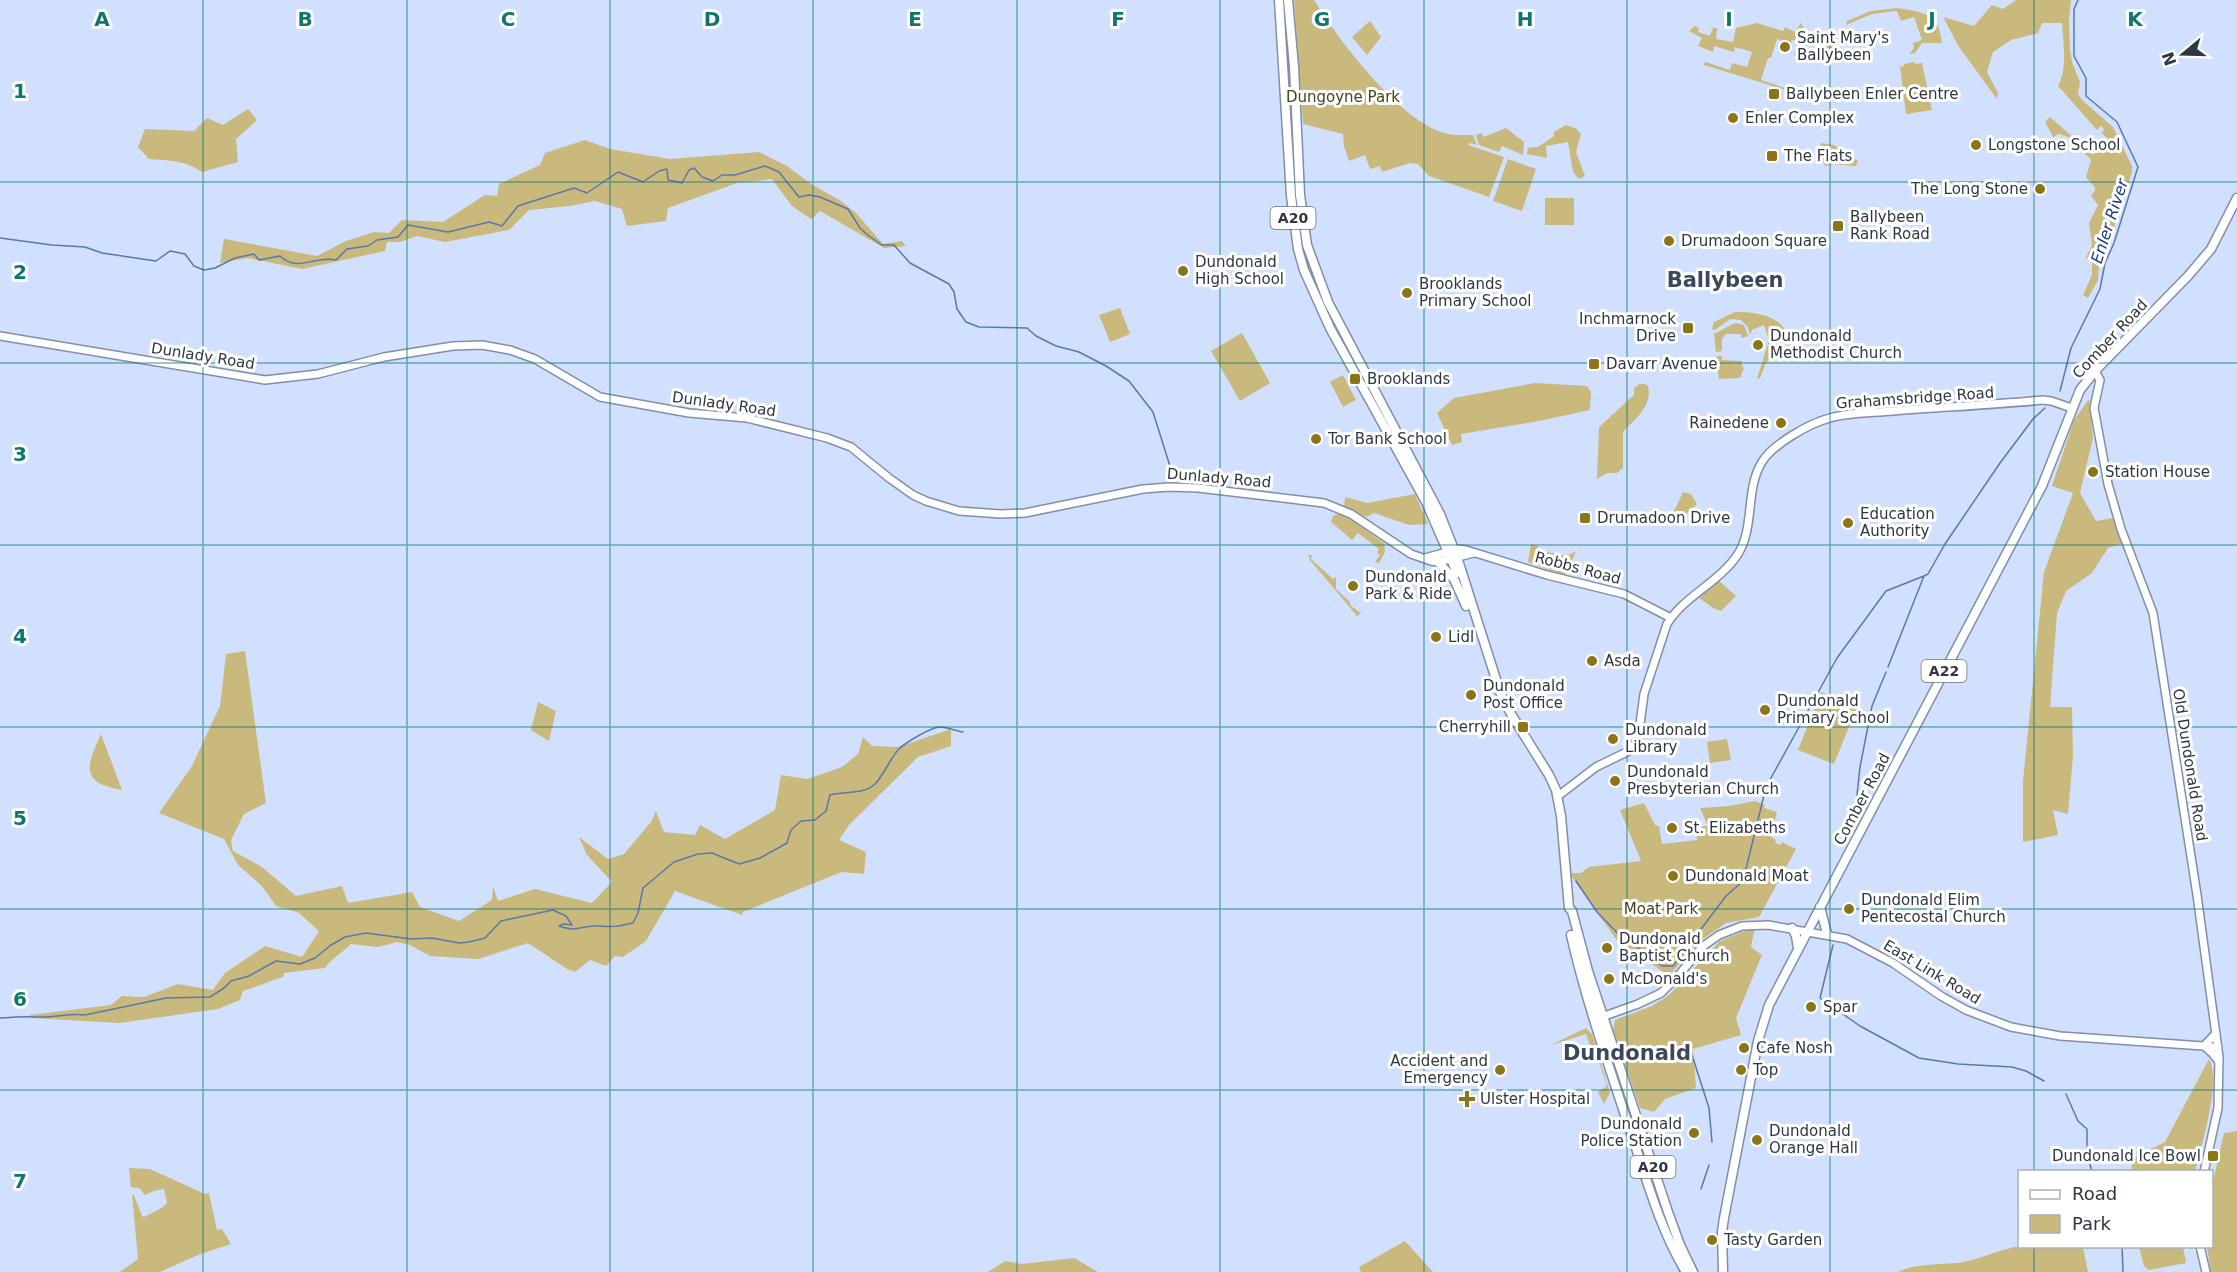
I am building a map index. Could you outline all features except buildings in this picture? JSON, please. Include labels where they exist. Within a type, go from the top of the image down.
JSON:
[{"type":"highway","name":"A20","points":[[1279,0],[1291,196],[1294,228],[1304,270],[1325,317],[1453,554]]},
{"type":"highway","name":"A20","points":[[1288,0],[1294,67],[1300,195],[1307,245],[1320,284],[1433,499],[1506,704],[1549,775],[1558,796],[1570,930],[1598,1018],[1675,1233],[1693,1272]]},
{"type":"highway","name":"Comber Road","points":[[1723,1272],[1722,1232],[1758,1041],[1768,1007],[1806,930],[2042,486],[2080,390],[2095,371],[2188,276],[2211,249],[2237,198]]},
{"type":"highway","points":[[1438,562],[1455,579],[1472,623],[1479,629]]},
{"type":"highway","points":[[1820,906],[1827,934]]},
{"type":"highway","name":"A20","points":[[1569,908],[1572,911],[1589,975],[1611,1073],[1659,1215],[1686,1272]]},
{"type":"highway","points":[[1792,928],[1798,948]]},
{"type":"street","name":"Dunlady Road","points":[[0,336],[265,380],[318,374],[384,357],[453,346],[482,345],[510,350],[535,359],[600,397],[688,413],[747,418],[827,438],[851,447],[913,495],[959,511],[1025,513],[1143,489],[1198,488],[1324,503],[1351,514],[1405,550],[1438,562]]},
{"type":"street","name":"Old Dundonald Road","points":[[2095,371],[2100,380],[2094,408],[2108,484],[2121,529],[2153,613],[2218,1047],[2220,1065],[2218,1108],[2204,1170]]},
{"type":"street","name":"Grahamsbridge Road","points":[[1671,618],[1739,552],[1744,541],[1757,472],[1769,453],[1816,423],[1848,414],[2043,400],[2072,408]]},
{"type":"street","name":"Robbs Road","points":[[1453,554],[1461,549],[1547,575],[1624,594],[1671,618]]},
{"type":"street","points":[[1424,558],[1453,554]]},
{"type":"street","points":[[1438,562],[1453,554]]},
{"type":"street","points":[[1558,796],[1596,767],[1631,750],[1636,745],[1640,732],[1644,694],[1661,640],[1671,618]]},
{"type":"street","name":"East Link Road","points":[[1598,1018],[1661,993],[1702,947],[1726,932],[1755,925],[1806,930],[1847,939],[1893,963],[1966,1010],[2011,1028],[2047,1035],[2218,1047]]},
{"type":"street","points":[[1589,975],[1595,982],[1604,1005],[1618,1010]]},
{"type":"street","points":[[2216,1033],[2204,1046],[2220,1065]]},
{"type":"street","points":[[2200,1248],[2206,1272]]},
{"type":"green space","name":"Dungoyne Park","points":[[1294,0],[1314,0],[1353,55],[1406,111],[1424,124],[1441,132],[1453,135],[1473,135],[1477,145],[1470,143],[1468,145],[1504,157],[1489,197],[1429,176],[1418,164],[1410,163],[1382,172],[1380,166],[1370,169],[1365,155],[1349,161],[1343,134],[1303,124]]},
{"type":"green space","points":[[2016,0],[2071,0],[2070,50],[2080,82],[2078,94],[2113,127],[2132,166],[2107,249],[2099,262],[2098,280],[2088,298],[2083,295],[2092,275],[2092,261],[2086,257],[2092,245],[2089,223],[2098,205],[2091,196],[2095,190],[2094,186],[2086,177],[2091,160],[2071,138],[2059,134],[2053,137],[2045,122],[2050,117],[2093,155],[2108,139],[2102,133],[2104,129],[2101,126],[2097,130],[2058,86],[2064,63],[2062,23],[2042,23],[2038,33],[2011,40],[1993,52],[1987,72],[1998,93],[1997,99],[1959,47],[1943,17],[1974,26],[1992,5],[2003,9]]},
{"type":"green space","points":[[1897,8],[1919,12],[1934,20],[1938,26],[1942,43],[1922,43],[1915,53],[1909,54],[1914,48],[1913,43],[1922,40],[1914,17],[1901,21],[1897,11],[1872,14],[1846,25],[1847,21],[1871,11]]},
{"type":"green space","points":[[1370,21],[1381,37],[1367,55],[1352,37]]},
{"type":"green space","points":[[1757,23],[1783,31],[1785,27],[1795,32],[1801,23],[1806,32],[1813,36],[1799,57],[1794,55],[1797,41],[1792,40],[1791,43],[1777,39],[1761,80],[1788,89],[1786,90],[1704,65],[1705,62],[1730,70],[1732,63],[1747,67],[1752,52],[1735,47],[1734,52],[1714,46],[1713,52],[1698,46],[1702,38],[1689,31],[1695,26],[1699,28],[1698,32],[1710,36],[1713,28],[1717,28],[1716,39],[1733,42],[1736,28]]},
{"type":"green space","points":[[1830,37],[1832,44],[1843,50],[1847,49],[1841,60],[1820,49]]},
{"type":"green space","points":[[1915,62],[1915,64],[1922,63],[1932,110],[1906,114],[1900,67]]},
{"type":"green space","points":[[248,109],[257,120],[236,139],[238,162],[202,172],[184,163],[149,159],[138,147],[145,129],[194,131],[207,118],[223,125]]},
{"type":"green space","points":[[1566,125],[1577,129],[1581,134],[1576,152],[1585,176],[1579,179],[1573,172],[1568,142],[1546,146],[1547,158],[1527,154],[1528,148],[1538,147],[1554,136],[1554,132]]},
{"type":"green space","points":[[1506,128],[1524,142],[1523,155],[1502,146],[1499,152],[1479,145],[1476,135],[1481,133],[1484,137]]},
{"type":"green space","points":[[585,140],[610,149],[670,159],[759,152],[787,166],[811,184],[841,201],[856,213],[883,244],[902,241],[906,246],[884,248],[820,211],[811,219],[792,206],[772,179],[737,183],[668,208],[666,221],[627,226],[622,209],[595,201],[529,210],[509,230],[445,242],[417,236],[400,242],[387,242],[385,251],[302,269],[248,258],[220,263],[224,239],[317,256],[346,241],[374,232],[389,233],[402,220],[443,222],[485,195],[497,196],[499,184],[540,165],[545,153]]},
{"type":"green space","points":[[1822,143],[1834,145],[1858,161],[1856,166],[1834,164],[1825,166],[1818,150]]},
{"type":"green space","points":[[1508,159],[1536,169],[1522,211],[1493,201]]},
{"type":"green space","points":[[1545,198],[1574,198],[1574,225],[1545,225]]},
{"type":"green space","points":[[1296,201],[1305,249],[1316,283],[1381,406],[1378,408],[1324,309],[1305,257]]},
{"type":"green space","points":[[1120,308],[1130,334],[1110,342],[1099,315]]},
{"type":"green space","points":[[1735,312],[1772,318],[1783,327],[1787,334],[1765,365],[1760,378],[1757,379],[1769,340],[1764,325],[1752,330],[1750,335],[1748,327],[1741,320],[1730,319],[1715,330],[1712,329],[1714,322]]},
{"type":"green space","points":[[1735,323],[1744,325],[1748,336],[1741,338],[1741,334],[1726,334],[1722,339],[1722,351],[1716,352],[1714,334]]},
{"type":"green space","points":[[1242,333],[1270,383],[1240,401],[1211,351]]},
{"type":"green space","points":[[1722,356],[1722,360],[1742,361],[1744,368],[1740,378],[1719,379],[1716,357]]},
{"type":"green space","points":[[1343,375],[1356,400],[1343,407],[1330,382]]},
{"type":"green space","points":[[1535,383],[1587,386],[1591,392],[1590,410],[1461,434],[1462,442],[1452,445],[1437,413],[1454,398]]},
{"type":"green space","points":[[1639,384],[1648,386],[1648,400],[1642,412],[1623,432],[1623,468],[1617,473],[1607,473],[1597,479],[1599,427],[1634,395],[1634,388]]},
{"type":"green space","points":[[2089,399],[2093,438],[2080,493],[2096,521],[2113,518],[2124,543],[2108,548],[2092,573],[2066,591],[2057,613],[2050,707],[2072,707],[2073,756],[2068,814],[2053,810],[2058,835],[2023,842],[2023,781],[2044,572],[2073,493],[2052,486],[2074,420]]},
{"type":"green space","points":[[1683,492],[1691,494],[1697,504],[1677,523],[1674,523],[1671,518]]},
{"type":"green space","points":[[1415,494],[1428,524],[1409,525],[1374,513],[1366,517],[1344,506],[1345,497],[1367,503]]},
{"type":"green space","points":[[1344,515],[1384,543],[1385,552],[1379,563],[1375,562],[1380,555],[1377,552],[1379,549],[1358,533],[1352,540],[1331,522],[1333,516]]},
{"type":"green space","points":[[1531,544],[1538,546],[1537,550],[1567,556],[1576,551],[1566,574],[1562,575],[1528,562]]},
{"type":"green space","points":[[1308,555],[1312,555],[1311,559],[1333,579],[1336,577],[1336,589],[1350,602],[1351,606],[1361,613],[1357,616],[1310,560]]},
{"type":"green space","points":[[1718,580],[1736,596],[1721,611],[1699,598]]},
{"type":"green space","points":[[245,651],[266,803],[244,814],[231,840],[233,851],[262,867],[296,896],[342,886],[348,903],[412,892],[420,907],[459,921],[492,900],[493,886],[498,901],[535,889],[592,903],[612,882],[587,855],[579,837],[608,859],[624,854],[651,822],[656,811],[664,832],[695,835],[700,825],[725,839],[775,810],[781,775],[807,779],[842,767],[858,754],[863,737],[872,746],[898,747],[951,729],[951,746],[918,757],[849,825],[839,840],[866,852],[864,874],[842,872],[743,912],[742,915],[675,891],[646,941],[623,957],[615,956],[606,966],[590,960],[575,972],[528,943],[478,959],[430,956],[410,945],[397,942],[378,947],[351,944],[325,968],[284,973],[283,977],[243,991],[240,1000],[218,1009],[120,1023],[31,1018],[30,1015],[111,1005],[122,996],[144,997],[178,984],[213,990],[225,973],[265,946],[302,957],[319,931],[299,913],[276,906],[262,886],[238,865],[224,839],[159,813],[192,766],[220,706],[226,654]]},
{"type":"green space","points":[[1821,692],[1857,707],[1834,764],[1798,750]]},
{"type":"green space","points":[[538,702],[556,711],[549,741],[531,730]]},
{"type":"green space","points":[[101,734],[122,790],[99,783],[90,772],[92,756]]},
{"type":"green space","points":[[1727,739],[1731,760],[1710,763],[1707,742]]},
{"type":"green space","name":"Moat Park","points":[[1755,801],[1765,805],[1764,808],[1777,812],[1771,837],[1776,840],[1775,843],[1781,845],[1782,842],[1796,849],[1759,917],[1726,923],[1697,943],[1669,976],[1616,939],[1569,873],[1581,873],[1589,867],[1641,861],[1620,810],[1644,803],[1655,825],[1659,826],[1662,844],[1697,840],[1696,827],[1708,826],[1700,808]]},
{"type":"green space","points":[[1755,927],[1751,947],[1762,955],[1736,1018],[1741,1035],[1693,1049],[1696,1088],[1665,1099],[1654,1112],[1640,1108],[1613,1030],[1615,1020],[1652,1006],[1669,995],[1720,941]]},
{"type":"green space","points":[[1586,1028],[1592,1034],[1610,1093],[1604,1104],[1598,1092],[1607,1086],[1595,1050],[1592,1051],[1586,1034],[1551,1045]]},
{"type":"green space","points":[[2209,1059],[2212,1069],[2212,1097],[2195,1170],[2131,1170],[2133,1158],[2165,1142]]},
{"type":"green space","points":[[2237,1131],[2237,1272],[2211,1272],[2207,1248],[2213,1248],[2213,1182],[2224,1133]]},
{"type":"green space","points":[[129,1168],[150,1169],[205,1194],[209,1193],[217,1230],[222,1229],[231,1244],[198,1255],[160,1272],[120,1272],[138,1259],[132,1195],[144,1217],[167,1203],[164,1189],[145,1195],[139,1188],[131,1187]]},
{"type":"green space","points":[[1405,1241],[1433,1272],[1361,1272],[1359,1267]]},
{"type":"green space","points":[[2018,1247],[2083,1248],[2088,1272],[1898,1272],[1920,1266],[1966,1262]]},
{"type":"green space","points":[[2139,1248],[2183,1248],[2186,1263],[2149,1270],[2144,1266]]},
{"type":"green space","points":[[1074,1258],[1098,1272],[988,1272],[1005,1261],[1022,1264]]},
{"type":"waterway","name":"Enler River","points":[[2060,391],[2071,348],[2100,289],[2105,263],[2114,243],[2138,167],[2117,122],[2086,96],[2086,78],[2074,56],[2074,9],[2078,0]]},
{"type":"waterway","points":[[0,238],[85,247],[102,253],[156,261],[170,251],[185,254],[194,266],[204,270],[215,268],[235,258],[254,254],[259,260],[280,256],[293,263],[336,260],[347,249],[368,246],[377,240],[398,237],[408,225],[448,232],[489,222],[502,226],[518,206],[574,188],[587,193],[618,172],[643,182],[659,171],[667,169],[668,180],[682,183],[689,170],[694,168],[702,177],[713,181],[722,175],[735,175],[765,166],[779,172],[799,197],[809,195],[820,197],[848,209],[860,228],[869,236],[882,245],[894,245],[910,263],[949,284],[954,292],[957,309],[966,322],[979,327],[1027,328],[1036,336],[1056,346],[1079,352],[1129,381],[1153,412],[1174,479]]},
{"type":"waterway","name":"Enler River","points":[[1888,667],[1924,576],[1928,574],[1945,544],[2000,463],[2033,419],[2045,408]]},
{"type":"waterway","points":[[1576,881],[1597,912],[1626,942],[1636,946],[1662,966],[1673,966],[1726,896],[1743,881],[1766,787],[1837,658],[1886,591],[1924,576]]},
{"type":"waterway","name":"Enler River","points":[[1863,813],[1857,795],[1860,767],[1872,706],[1886,672]]},
{"type":"waterway","points":[[0,1018],[85,1015],[166,998],[210,997],[231,981],[249,976],[276,961],[300,964],[315,958],[345,937],[366,933],[411,939],[432,938],[459,943],[469,942],[485,938],[501,921],[553,910],[566,916],[572,925],[559,926],[566,928],[633,923],[638,913],[643,888],[674,862],[698,854],[712,853],[739,864],[760,858],[787,843],[791,830],[801,821],[815,820],[826,811],[830,795],[865,790],[875,784],[896,752],[912,739],[940,727],[963,732]]},
{"type":"waterway","points":[[1833,945],[1820,998],[1860,1026],[1919,1058],[1958,1064],[2012,1067],[2026,1071],[2044,1081]]},
{"type":"waterway","points":[[1692,1055],[1709,1108],[1712,1142]]},
{"type":"waterway","points":[[2066,1094],[2078,1121],[2087,1129],[2087,1153],[2091,1170]]},
{"type":"waterway","points":[[1701,1189],[1709,1165]]},
{"type":"waterway","points":[[2122,1248],[2123,1272]]},
{"type":"waterway","points":[[1678,1268],[1680,1272]]},
{"type":"place","name":"Saint Mary's Ballybeen","points":[[1785,47]]},
{"type":"place","name":"Ballybeen Enler Centre","points":[[1774,94]]},
{"type":"place","name":"Enler Complex","points":[[1733,118]]},
{"type":"place","name":"Longstone School","points":[[1976,145]]},
{"type":"place","name":"The Flats","points":[[1772,156]]},
{"type":"place","name":"The Long Stone","points":[[2040,189]]},
{"type":"place","name":"Ballybeen Rank Road","points":[[1838,226]]},
{"type":"place","name":"Drumadoon Square","points":[[1669,241]]},
{"type":"place","name":"Dundonald High School","points":[[1183,271]]},
{"type":"place","name":"Brooklands Primary School","points":[[1407,293]]},
{"type":"place","name":"Inchmarnock Drive","points":[[1688,328]]},
{"type":"place","name":"Dundonald Methodist Church","points":[[1758,345]]},
{"type":"place","name":"Davarr Avenue","points":[[1594,364]]},
{"type":"place","name":"Brooklands","points":[[1355,379]]},
{"type":"place","name":"Rainedene","points":[[1781,423]]},
{"type":"place","name":"Tor Bank School","points":[[1316,439]]},
{"type":"place","name":"Station House","points":[[2093,472]]},
{"type":"place","name":"Drumadoon Drive","points":[[1585,518]]},
{"type":"place","name":"Education Authority","points":[[1848,523]]},
{"type":"place","name":"Dundonald Park & Ride","points":[[1353,586]]},
{"type":"place","name":"Lidl","points":[[1436,637]]},
{"type":"place","name":"Asda","points":[[1592,661]]},
{"type":"place","name":"Dundonald Post Office","points":[[1471,695]]},
{"type":"place","name":"Dundonald Primary School","points":[[1765,710]]},
{"type":"place","name":"Cherryhill","points":[[1523,727]]},
{"type":"place","name":"Dundonald Library","points":[[1613,739]]},
{"type":"place","name":"Dundonald Presbyterian Church","points":[[1615,781]]},
{"type":"place","name":"St. Elizabeths","points":[[1672,828]]},
{"type":"place","name":"Dundonald Moat","points":[[1673,876]]},
{"type":"place","name":"Dundonald Elim Pentecostal Church","points":[[1849,909]]},
{"type":"place","name":"Dundonald Baptist Church","points":[[1607,948]]},
{"type":"place","name":"McDonald's","points":[[1609,979]]},
{"type":"place","name":"Spar","points":[[1811,1007]]},
{"type":"place","name":"Cafe Nosh","points":[[1744,1048]]},
{"type":"place","name":"Accident and Emergency","points":[[1500,1070]]},
{"type":"place","name":"Top","points":[[1741,1070]]},
{"type":"place","name":"Ulster Hospital","points":[[1467,1099]]},
{"type":"place","name":"Dundonald Police Station","points":[[1694,1133]]},
{"type":"place","name":"Dundonald Orange Hall","points":[[1757,1140]]},
{"type":"place","name":"Dundonald Ice Bowl","points":[[2213,1156]]},
{"type":"place","name":"Tasty Garden","points":[[1712,1240]]},
{"type":"district","name":"Ballybeen","points":[[1725,280]]},
{"type":"district","name":"Dundonald","points":[[1627,1053]]}]
